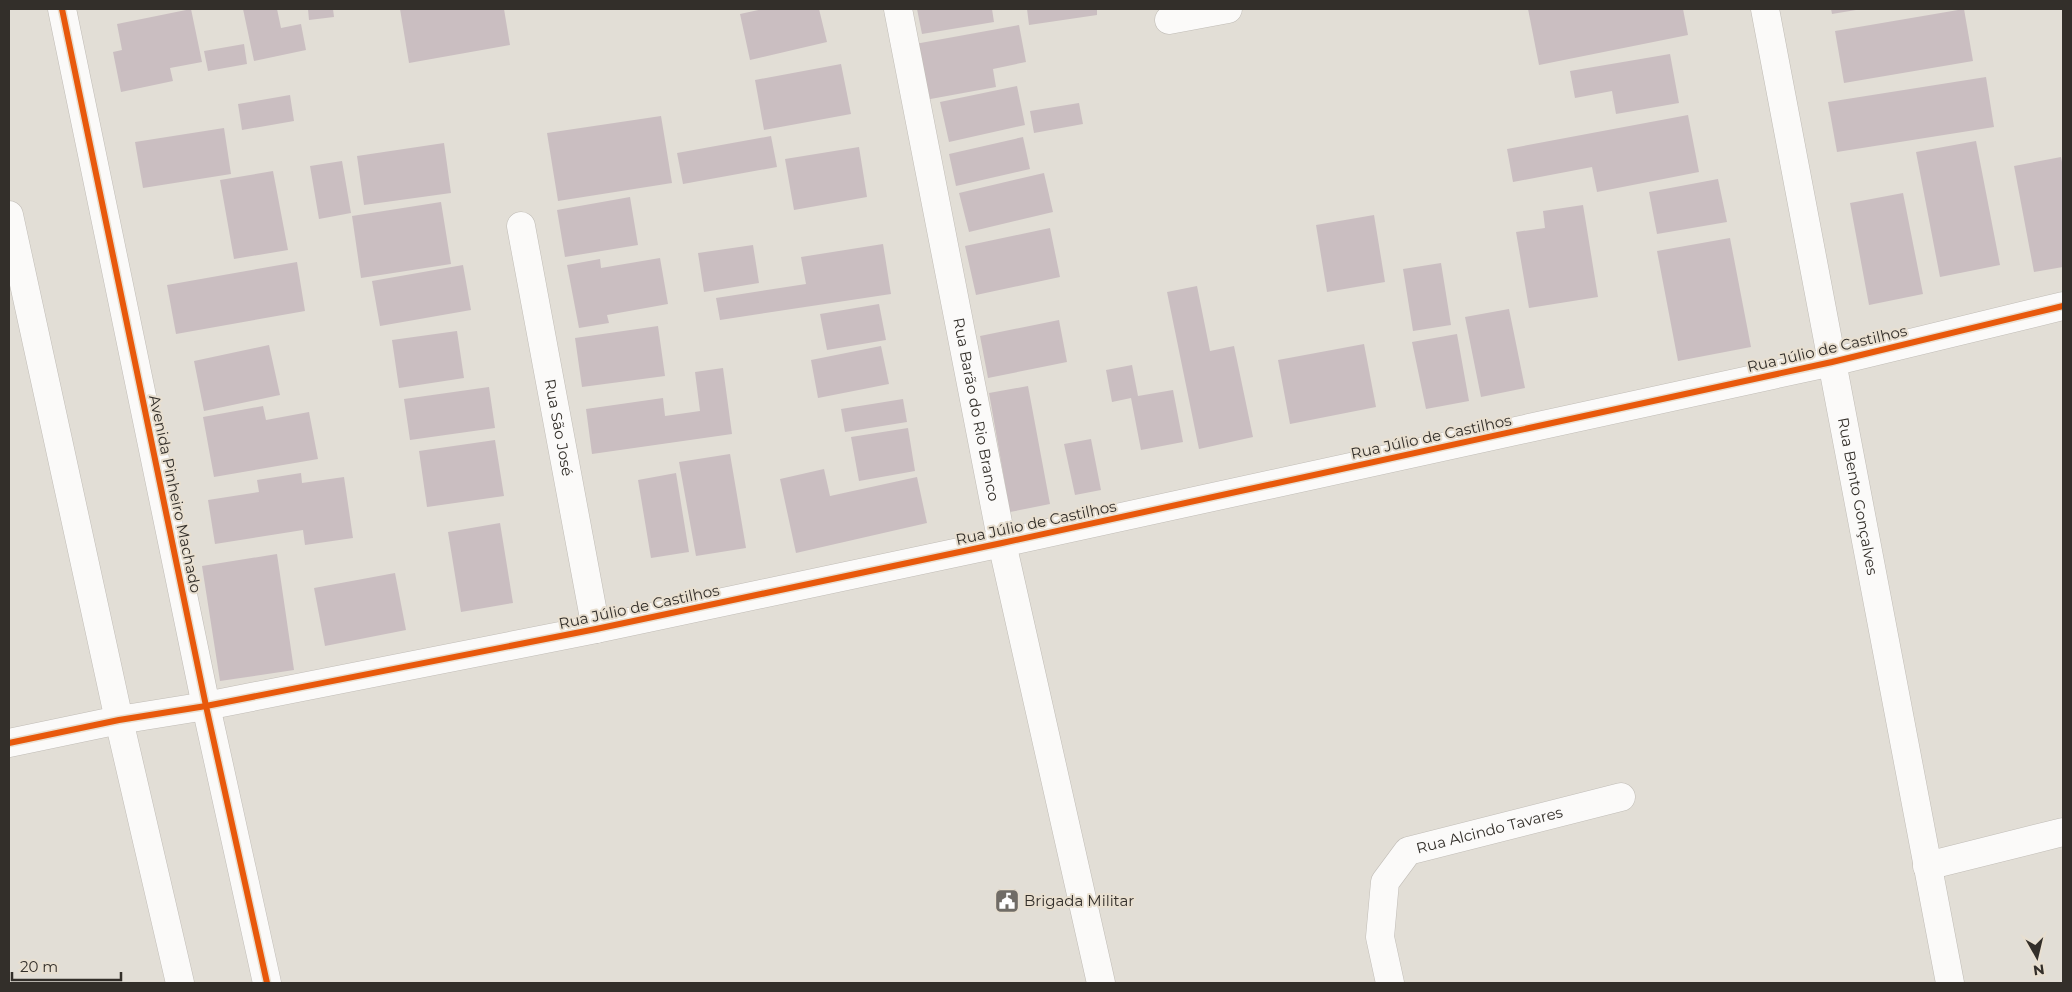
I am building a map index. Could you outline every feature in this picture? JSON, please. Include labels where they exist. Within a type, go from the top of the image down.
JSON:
[{"type":"street","name":"Avenida Pinheiro Machado","points":[[62,9],[206,706],[267,983]]},
{"type":"street","name":"Rua Barão do Rio Branco","points":[[898,9],[1002,543],[1101,983]]},
{"type":"street","points":[[1169,20],[1228,9]]},
{"type":"street","name":"Rua Bento Gonçalves","points":[[1765,9],[1950,983]]},
{"type":"street","points":[[9,215],[119,720],[180,983]]},
{"type":"street","name":"Rua São José","points":[[521,226],[596,629]]},
{"type":"street","name":"Rua Júlio de Castilhos","points":[[9,743],[119,720],[206,706],[596,629],[1002,543],[1832,362],[2063,306]]},
{"type":"street","name":"Rua Alcindo Tavares","points":[[1390,983],[1380,937],[1385,882],[1408,851],[1621,797]]},
{"type":"street","points":[[1927,866],[2063,832]]},
{"type":"building","points":[[191,9],[202,62],[170,68],[173,81],[121,92],[113,52],[122,50],[117,24]]},
{"type":"building","points":[[243,9],[277,9],[281,28],[301,24],[306,50],[254,61]]},
{"type":"building","points":[[308,9],[333,9],[334,17],[309,20]]},
{"type":"building","points":[[400,9],[504,9],[510,45],[409,63]]},
{"type":"building","points":[[763,9],[819,9],[827,42],[750,60],[740,14]]},
{"type":"building","points":[[917,9],[992,9],[994,22],[922,34]]},
{"type":"building","points":[[1027,9],[1097,9],[1097,15],[1029,25]]},
{"type":"building","points":[[1528,9],[1683,9],[1688,35],[1539,65]]},
{"type":"building","points":[[1831,9],[1856,9],[1856,10],[1832,14]]},
{"type":"building","points":[[1964,9],[1973,61],[1844,83],[1835,31]]},
{"type":"building","points":[[1019,25],[1026,62],[993,69],[996,87],[925,100],[915,44]]},
{"type":"building","points":[[244,44],[247,64],[208,71],[204,51]]},
{"type":"building","points":[[1670,54],[1679,103],[1616,114],[1612,91],[1575,98],[1570,71]]},
{"type":"building","points":[[841,64],[851,114],[764,130],[755,80]]},
{"type":"building","points":[[1986,77],[1994,127],[1837,152],[1828,102]]},
{"type":"building","points":[[1017,86],[1025,125],[949,142],[940,102]]},
{"type":"building","points":[[290,95],[294,121],[242,130],[238,104]]},
{"type":"building","points":[[1079,103],[1083,124],[1034,133],[1030,111]]},
{"type":"building","points":[[1688,115],[1699,172],[1597,192],[1592,167],[1513,182],[1507,149]]},
{"type":"building","points":[[661,116],[672,183],[558,201],[547,133]]},
{"type":"building","points":[[224,128],[231,174],[143,188],[135,142]]},
{"type":"building","points":[[771,136],[777,167],[683,184],[677,153]]},
{"type":"building","points":[[1023,137],[1030,169],[956,186],[949,154]]},
{"type":"building","points":[[1976,141],[2000,265],[1940,277],[1916,152]]},
{"type":"building","points":[[444,143],[451,193],[364,205],[357,156]]},
{"type":"building","points":[[859,147],[867,197],[794,210],[785,159]]},
{"type":"building","points":[[2061,157],[2063,167],[2063,267],[2034,272],[2014,166]]},
{"type":"building","points":[[342,161],[351,213],[319,219],[310,166]]},
{"type":"building","points":[[273,171],[288,250],[234,259],[220,180]]},
{"type":"building","points":[[1044,173],[1053,212],[969,232],[959,193]]},
{"type":"building","points":[[1718,179],[1727,222],[1657,234],[1649,192]]},
{"type":"building","points":[[1903,193],[1923,294],[1869,305],[1850,203]]},
{"type":"building","points":[[630,197],[638,245],[565,257],[557,210]]},
{"type":"building","points":[[441,202],[451,264],[361,278],[352,216]]},
{"type":"building","points":[[1583,205],[1598,297],[1529,308],[1516,232],[1545,228],[1543,211]]},
{"type":"building","points":[[1374,215],[1385,282],[1327,292],[1316,225]]},
{"type":"building","points":[[1050,228],[1060,277],[976,295],[965,246]]},
{"type":"building","points":[[1730,238],[1751,347],[1678,361],[1657,251]]},
{"type":"building","points":[[883,244],[891,294],[720,320],[716,298],[806,284],[801,257]]},
{"type":"building","points":[[753,245],[759,283],[704,292],[698,253]]},
{"type":"building","points":[[660,258],[668,304],[607,315],[609,323],[579,328],[567,265],[600,259],[601,268]]},
{"type":"building","points":[[297,262],[305,311],[176,334],[167,285]]},
{"type":"building","points":[[1441,263],[1451,325],[1413,331],[1403,269]]},
{"type":"building","points":[[463,265],[471,310],[380,326],[372,281]]},
{"type":"building","points":[[1197,286],[1210,351],[1234,346],[1253,437],[1199,449],[1167,292]]},
{"type":"building","points":[[879,304],[886,340],[827,350],[820,314]]},
{"type":"building","points":[[1509,309],[1525,388],[1481,397],[1465,317]]},
{"type":"building","points":[[1059,320],[1067,362],[988,378],[980,336]]},
{"type":"building","points":[[658,326],[665,376],[582,387],[575,338]]},
{"type":"building","points":[[457,331],[464,378],[399,388],[392,340]]},
{"type":"building","points":[[1457,334],[1469,401],[1426,409],[1412,342]]},
{"type":"building","points":[[1364,344],[1376,407],[1290,424],[1278,360]]},
{"type":"building","points":[[269,345],[280,395],[204,411],[194,361]]},
{"type":"building","points":[[881,346],[889,384],[818,398],[811,360]]},
{"type":"building","points":[[1132,365],[1138,396],[1173,390],[1183,442],[1141,450],[1131,398],[1112,402],[1106,370]]},
{"type":"building","points":[[723,368],[732,434],[592,454],[586,409],[663,398],[665,416],[700,411],[695,372]]},
{"type":"building","points":[[1028,386],[1050,504],[1010,512],[989,393]]},
{"type":"building","points":[[489,387],[495,428],[410,440],[404,399]]},
{"type":"building","points":[[903,399],[907,422],[845,432],[841,409]]},
{"type":"building","points":[[263,406],[266,420],[309,412],[318,459],[214,477],[203,417]]},
{"type":"building","points":[[908,428],[915,471],[859,481],[851,437]]},
{"type":"building","points":[[1091,439],[1101,490],[1075,495],[1064,444]]},
{"type":"building","points":[[495,440],[504,496],[427,507],[419,451]]},
{"type":"building","points":[[730,454],[746,548],[696,556],[679,462]]},
{"type":"building","points":[[824,469],[830,496],[917,477],[927,523],[796,553],[780,479]]},
{"type":"building","points":[[301,473],[302,483],[344,477],[353,538],[305,545],[303,530],[215,544],[208,500],[259,492],[257,480]]},
{"type":"building","points":[[676,473],[689,552],[651,558],[638,480]]},
{"type":"building","points":[[500,523],[513,603],[461,612],[448,532]]},
{"type":"building","points":[[277,554],[294,670],[220,681],[202,566]]},
{"type":"building","points":[[395,573],[406,630],[325,646],[314,588]]},
{"type":"cycle path","points":[[62,9],[206,706],[267,983]]},
{"type":"cycle path","points":[[9,743],[119,720],[206,706],[596,629],[1002,543],[1832,362],[2063,306]]},
{"type":"place","name":"Brigada Militar","points":[[1007,901]]}]
